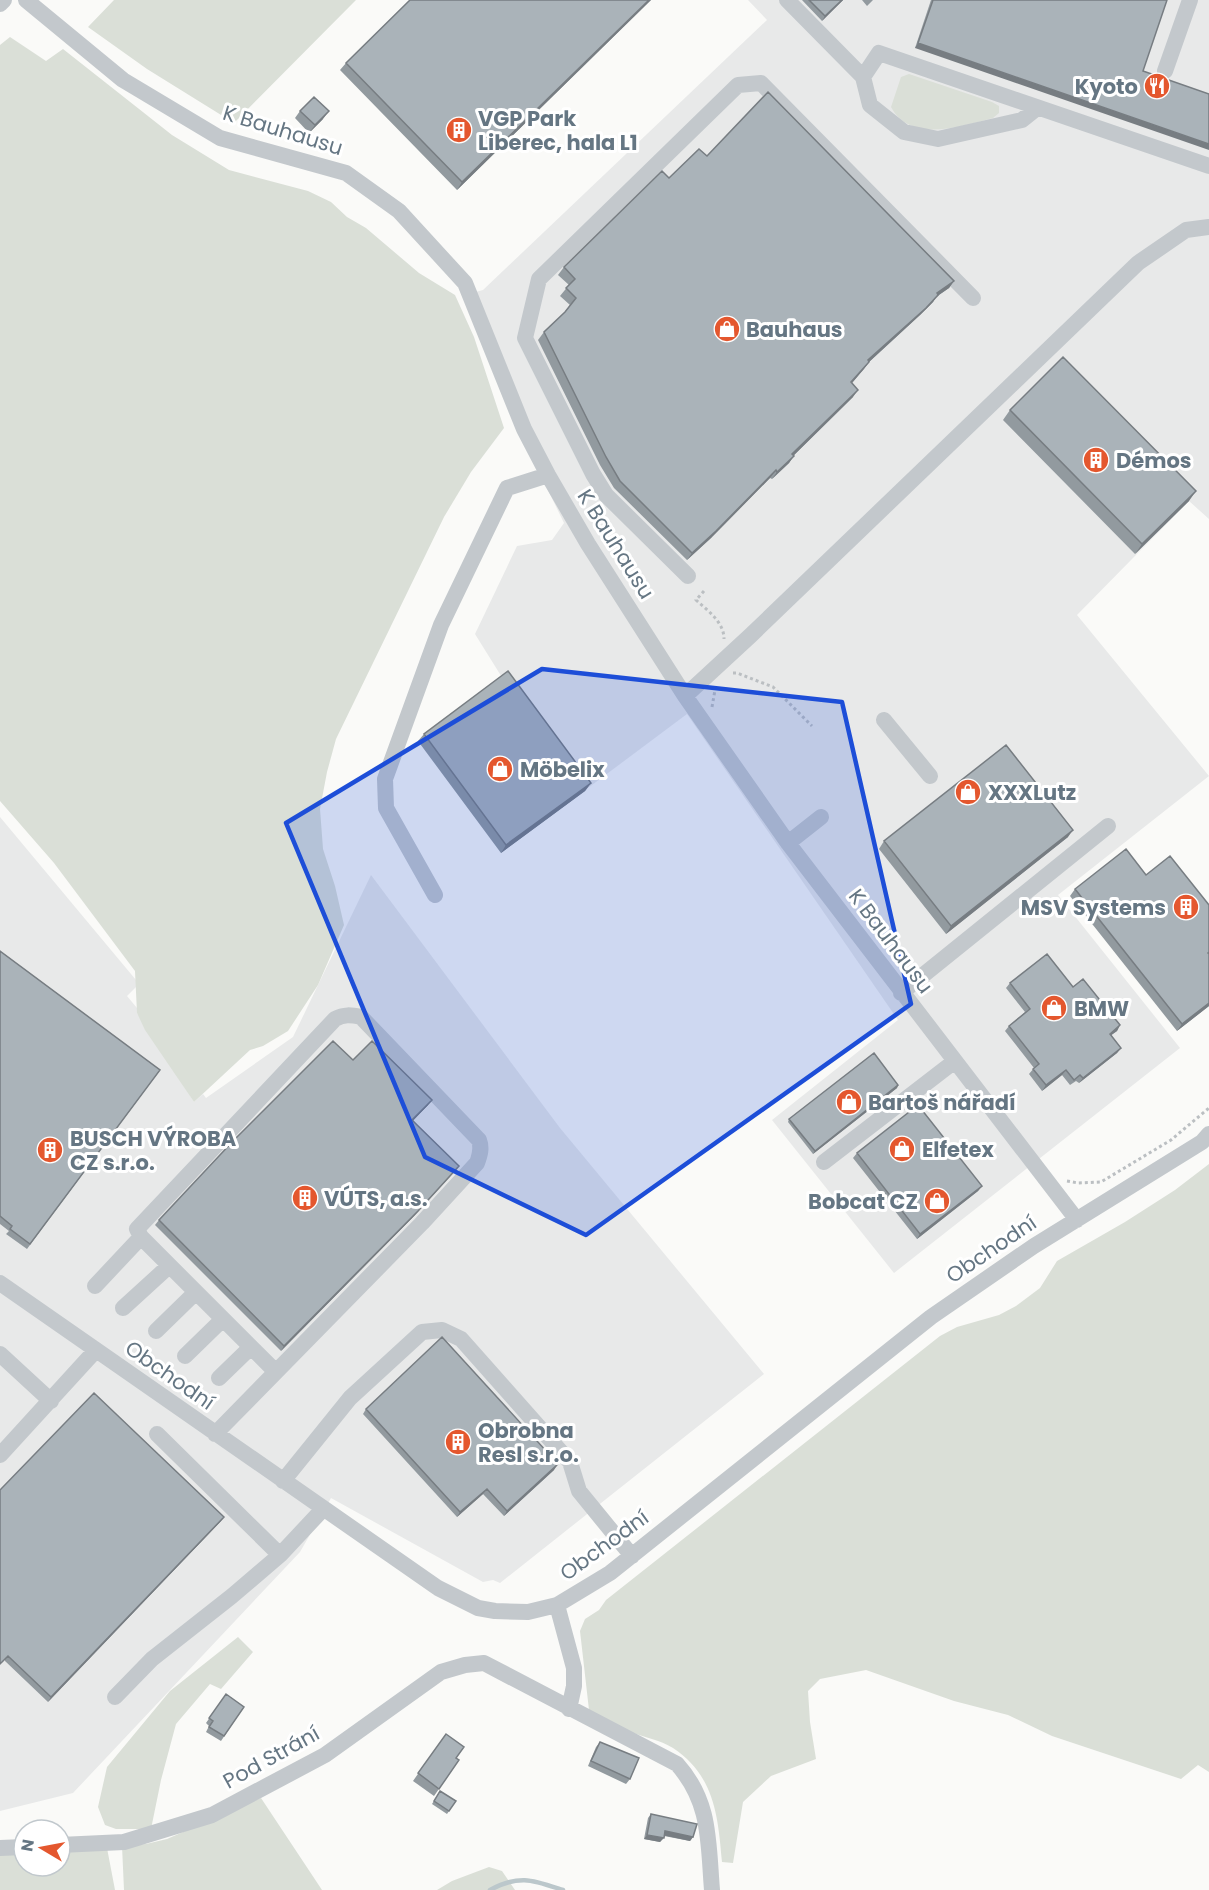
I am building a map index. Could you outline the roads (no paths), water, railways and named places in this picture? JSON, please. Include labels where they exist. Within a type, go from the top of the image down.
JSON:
[{"type":"street","points":[[0,4],[4,0]]},
{"type":"street","points":[[787,0],[863,77],[870,105],[904,132],[938,140],[1022,120],[1037,108]]},
{"type":"street","points":[[1166,71],[1190,0]]},
{"type":"street","name":"K Bauhausu","points":[[32,5],[123,80],[220,138],[346,173],[399,211],[465,283],[524,429],[548,475],[588,544],[685,696],[788,843],[1077,1220]]},
{"type":"street","points":[[863,77],[879,53],[1209,166]]},
{"type":"street","points":[[688,576],[606,495],[593,474],[525,338],[539,279],[555,262],[738,86],[761,83],[973,298]]},
{"type":"street","points":[[685,696],[1138,263],[1186,230],[1209,227]]},
{"type":"street","points":[[435,895],[386,808],[385,779],[441,625],[507,488],[548,475]]},
{"type":"street","points":[[884,720],[930,776]]},
{"type":"street","points":[[788,843],[821,817]]},
{"type":"street","points":[[901,993],[1108,826]]},
{"type":"street","points":[[215,1434],[422,1223],[480,1157],[479,1140],[361,1017],[344,1015],[335,1019],[138,1227],[137,1231],[275,1371]]},
{"type":"street","points":[[824,1162],[955,1061]]},
{"type":"street","name":"Obchodní","points":[[0,1283],[438,1588],[478,1608],[528,1612],[557,1605],[610,1573],[931,1317],[1034,1246],[1202,1142],[1209,1134]]},
{"type":"street","points":[[94,1286],[141,1237]]},
{"type":"street","points":[[123,1308],[169,1266]]},
{"type":"street","points":[[156,1331],[196,1292]]},
{"type":"street","points":[[185,1356],[223,1319]]},
{"type":"street","points":[[283,1481],[350,1398],[422,1332],[442,1330],[461,1339],[570,1462],[579,1491],[632,1556]]},
{"type":"street","points":[[219,1378],[251,1347]]},
{"type":"street","points":[[0,1455],[96,1350]]},
{"type":"street","points":[[2,1360],[51,1401]]},
{"type":"street","points":[[157,1434],[280,1555]]},
{"type":"street","points":[[115,1697],[152,1659],[280,1555],[323,1509]]},
{"type":"street","points":[[557,1605],[574,1668],[574,1686],[569,1708],[677,1764],[690,1778],[704,1811],[712,1890]]},
{"type":"street","name":"Pod Strání","points":[[72,1844],[124,1842],[212,1815],[325,1755],[441,1672],[465,1665],[484,1663],[569,1708]]},
{"type":"waterway","points":[[490,1890],[518,1880],[535,1881],[563,1890]]},
{"type":"place","name":"Kyoto","points":[[1157,86]]},
{"type":"place","name":"VGP Park Liberec, hala L1","points":[[459,130]]},
{"type":"place","name":"Bauhaus","points":[[727,329]]},
{"type":"place","name":"Démos","points":[[1096,460]]},
{"type":"place","name":"Möbelix","points":[[500,769]]},
{"type":"place","name":"XXXLutz","points":[[968,792]]},
{"type":"place","name":"MSV Systems","points":[[1186,907]]},
{"type":"place","name":"BMW","points":[[1054,1008]]},
{"type":"place","name":"Bartoš nářadí","points":[[849,1102]]},
{"type":"place","name":"Elfetex","points":[[902,1149]]},
{"type":"place","name":"BUSCH VÝROBA CZ s.r.o.","points":[[50,1150]]},
{"type":"place","name":"VÚTS, a.s.","points":[[305,1198]]},
{"type":"place","name":"Bobcat CZ","points":[[937,1201]]},
{"type":"place","name":"Obrobna Resl s.r.o.","points":[[458,1442]]}]
